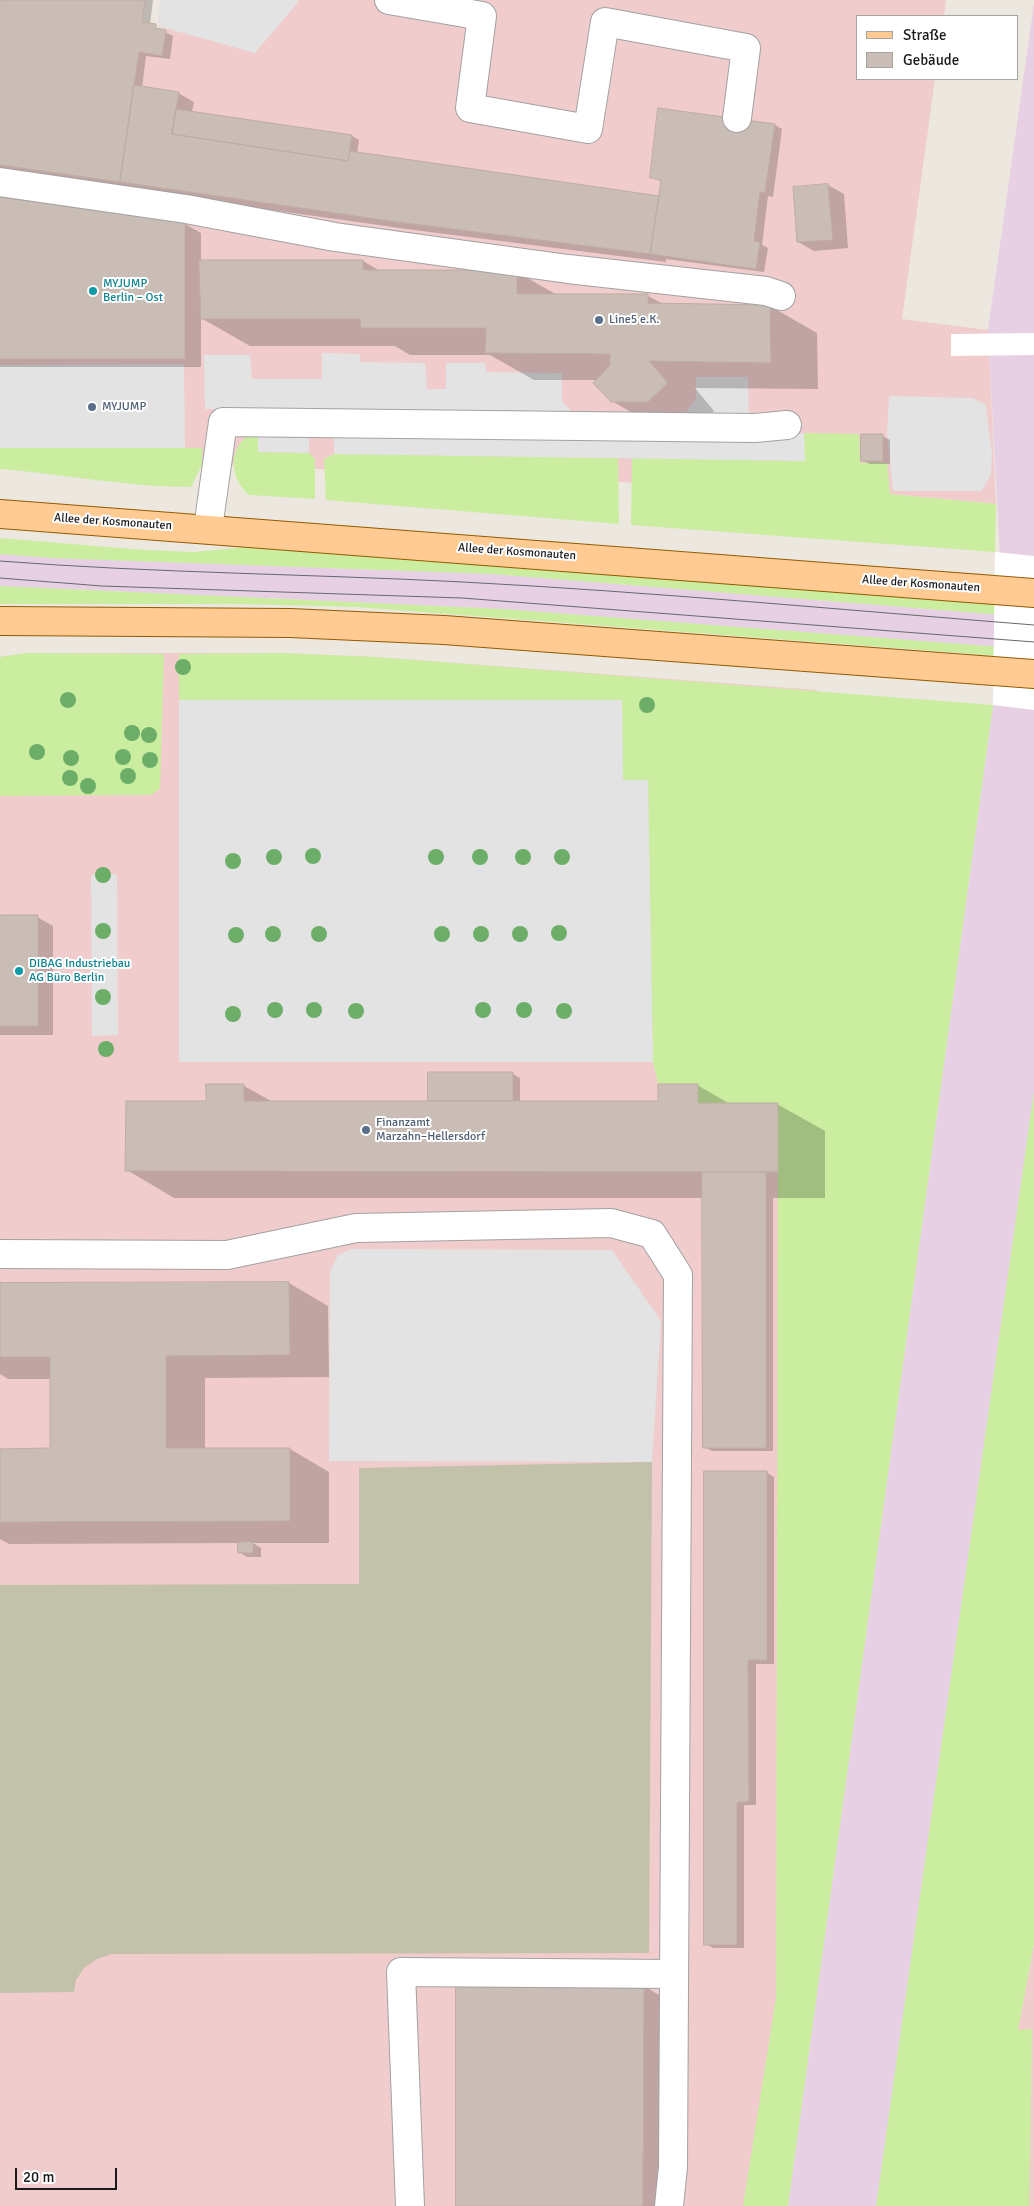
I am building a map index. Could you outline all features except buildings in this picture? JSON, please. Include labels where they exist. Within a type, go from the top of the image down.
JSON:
[{"type":"main road","name":"Allee der Kosmonauten","points":[[0,514],[208,528],[1034,593]]},
{"type":"main road","points":[[0,621],[290,623],[444,630],[1034,674]]},
{"type":"lane","points":[[389,0],[482,16],[470,108],[588,129],[605,22],[746,48],[738,118]]},
{"type":"lane","points":[[0,182],[186,210],[335,237],[568,269],[766,291],[781,296]]},
{"type":"lane","points":[[208,528],[223,422],[755,428],[787,425]]},
{"type":"lane","points":[[0,1254],[227,1255],[356,1228],[611,1223],[652,1234],[678,1274],[673,2167],[669,2206]]},
{"type":"lane","points":[[410,2206],[401,1972],[674,1974]]},
{"type":"shaded area","points":[[160,0],[946,0],[944,15],[856,15],[856,80],[935,80],[902,319],[988,330],[996,504],[890,494],[254,466],[0,459],[0,165],[120,182],[139,52],[163,55],[166,30],[158,26]]},
{"type":"shaded area","points":[[160,0],[300,0],[255,53],[158,26]]},
{"type":"shaded area","points":[[1034,3],[1034,1099],[878,2206],[788,2206],[1001,647],[502,609],[0,586],[0,554],[51,558],[493,574],[1003,615],[988,330]]},
{"type":"shaded area","points":[[322,353],[360,354],[360,362],[425,363],[427,389],[446,389],[446,363],[485,363],[486,372],[562,373],[562,401],[573,413],[685,413],[696,399],[696,377],[748,377],[749,432],[804,433],[805,461],[334,454],[334,426],[309,426],[309,453],[258,452],[258,409],[205,409],[204,355],[250,355],[252,379],[322,379]]},
{"type":"shaded area","name":"MYJUMP","points":[[184,364],[185,448],[0,448],[0,365]]},
{"type":"shaded area","points":[[889,396],[973,398],[986,405],[992,454],[991,475],[981,491],[893,491],[887,433]]},
{"type":"shaded area","points":[[27,653],[281,653],[376,657],[817,690],[798,1953],[761,2206],[0,2206],[0,657]]},
{"type":"shaded area","points":[[179,700],[622,700],[623,780],[648,780],[653,1062],[179,1062]]},
{"type":"shaded area","points":[[117,874],[118,1035],[92,1036],[91,875]]},
{"type":"shaded area","points":[[351,1249],[612,1250],[661,1321],[652,1462],[329,1461],[330,1272],[338,1255]]},
{"type":"shaded area","points":[[652,1462],[649,1953],[112,1954],[97,1959],[84,1968],[76,1980],[74,1992],[0,1993],[0,1585],[359,1584],[359,1468]]},
{"type":"shaded area","points":[[1034,1944],[1034,2206],[987,2206],[1018,2030]]},
{"type":"green space","points":[[258,431],[258,452],[309,453],[315,459],[315,499],[249,495],[242,487],[234,469],[236,451],[248,436]]},
{"type":"green space","points":[[804,433],[859,434],[860,463],[887,463],[890,494],[996,504],[995,552],[631,525],[632,458],[804,461]]},
{"type":"green space","points":[[0,448],[202,448],[202,465],[191,487],[119,483],[0,469]]},
{"type":"green space","points":[[334,454],[618,458],[619,524],[326,500],[324,459]]},
{"type":"green space","points":[[0,538],[144,550],[194,552],[257,546],[1002,605],[1003,615],[493,574],[51,558],[0,554]]},
{"type":"green space","points":[[0,586],[502,609],[1000,647],[1000,656],[356,607],[241,604],[0,604]]},
{"type":"green space","points":[[27,653],[164,654],[160,788],[152,795],[0,796],[0,657]]},
{"type":"green space","points":[[281,653],[376,657],[993,705],[788,2206],[743,2206],[776,1998],[778,1103],[698,1103],[697,1084],[658,1084],[653,1062],[648,781],[623,780],[622,700],[179,700],[179,654]]},
{"type":"green space","points":[[1034,1091],[1034,1944],[1018,2030],[1032,2029],[1029,2206],[876,2206]]},
{"type":"pier","points":[[1034,333],[1034,355],[951,356],[951,334]]},
{"type":"pier","points":[[995,552],[1034,556],[1034,710],[993,705]]},
{"type":"tram line","points":[[0,561],[116,568],[534,586],[1034,625]]},
{"type":"tram line","points":[[0,578],[102,586],[462,598],[1034,642]]},
{"type":"place","name":"MYJUMP Berlin – Ost","points":[[93,291]]},
{"type":"place","name":"Line5 e.K.","points":[[599,320]]},
{"type":"place","name":"MYJUMP","points":[[92,407]]},
{"type":"place","name":"DIBAG Industriebau AG Büro Berlin","points":[[19,971]]},
{"type":"place","name":"Finanzamt Marzahn–Hellersdorf","points":[[366,1130]]}]
